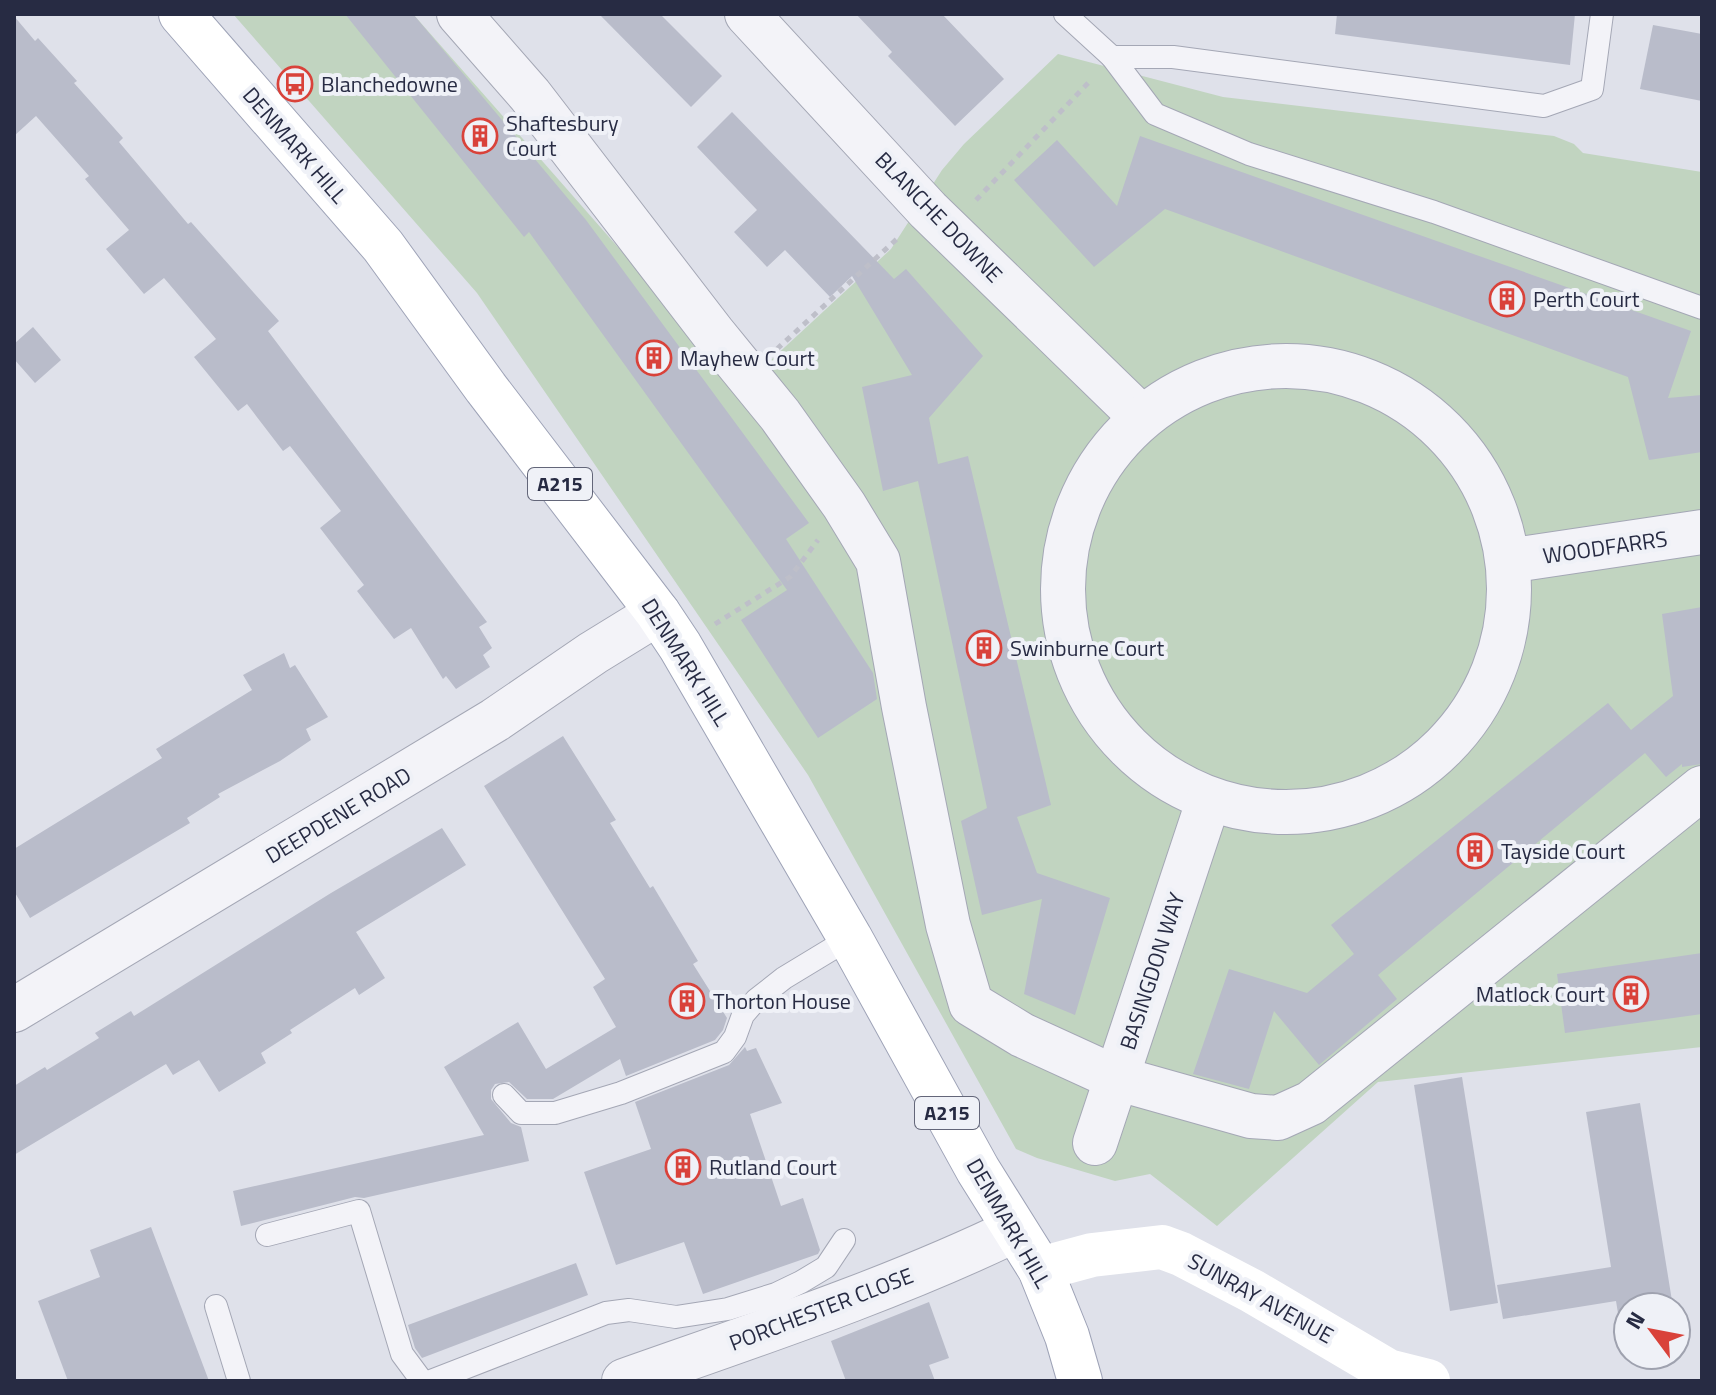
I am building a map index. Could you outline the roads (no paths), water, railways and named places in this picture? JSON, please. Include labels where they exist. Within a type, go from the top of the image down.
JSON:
[{"type":"main road","name":"DENMARK HILL","points":[[181,14],[383,246],[658,613],[850,938],[978,1170],[1040,1269],[1067,1336],[1080,1381]]},
{"type":"main road","name":"SUNRAY AVENUE","points":[[1040,1269],[1092,1255],[1162,1247],[1252,1291],[1388,1371],[1428,1381]]},
{"type":"street","points":[[459,14],[530,95],[747,377],[780,415],[844,505],[878,561],[948,925],[971,1004],[1022,1035],[1116,1078],[1251,1116],[1278,1118],[1311,1103],[1702,788]]},
{"type":"street","name":"BLANCHE DOWNE","points":[[747,14],[938,219],[1138,414]]},
{"type":"street","points":[[1263,366],[1314,368],[1340,372],[1376,384],[1410,402],[1440,426],[1466,455],[1486,488],[1500,523],[1508,561],[1503,643],[1489,683],[1468,719],[1441,750],[1408,776],[1371,796],[1331,808],[1290,813],[1263,811],[1209,799],[1165,777],[1118,737],[1096,707],[1079,673],[1068,638],[1063,601],[1064,564],[1072,528],[1085,493],[1138,414],[1158,399],[1226,374],[1263,366]]},
{"type":"street","name":"WOODFARRS","points":[[1508,561],[1702,532]]},
{"type":"street","name":"DEEPDENE ROAD","points":[[19,996],[495,720],[658,613]]},
{"type":"street","name":"BASINGDON WAY","points":[[1095,1143],[1209,799]]},
{"type":"street","name":"PORCHESTER CLOSE","points":[[624,1381],[769,1330],[1015,1230]]},
{"type":"lane","points":[[1065,14],[1112,57],[1155,114],[1249,154],[1434,212],[1702,308]]},
{"type":"lane","points":[[1112,57],[1173,57],[1544,106],[1592,89],[1602,14]]},
{"type":"lane","points":[[504,1095],[521,1113],[555,1113],[621,1093],[724,1052],[735,1037],[743,1015],[756,1000],[784,978],[850,938]]},
{"type":"lane","points":[[267,1235],[359,1211],[402,1354],[422,1381]]},
{"type":"lane","points":[[431,1381],[606,1313],[629,1310],[676,1317],[695,1316],[776,1294],[826,1267],[844,1240]]},
{"type":"lane","points":[[216,1306],[239,1381]]},
{"type":"place","name":"Blanchedowne","points":[[295,84]]},
{"type":"place","name":"Shaftesbury Court","points":[[480,136]]},
{"type":"place","name":"Perth Court","points":[[1507,299]]},
{"type":"place","name":"Mayhew Court","points":[[654,358]]},
{"type":"place","name":"Swinburne Court","points":[[984,648]]},
{"type":"place","name":"Tayside Court","points":[[1475,851]]},
{"type":"place","name":"Matlock Court","points":[[1631,994]]},
{"type":"place","name":"Thorton House","points":[[687,1001]]},
{"type":"place","name":"Rutland Court","points":[[683,1167]]}]
